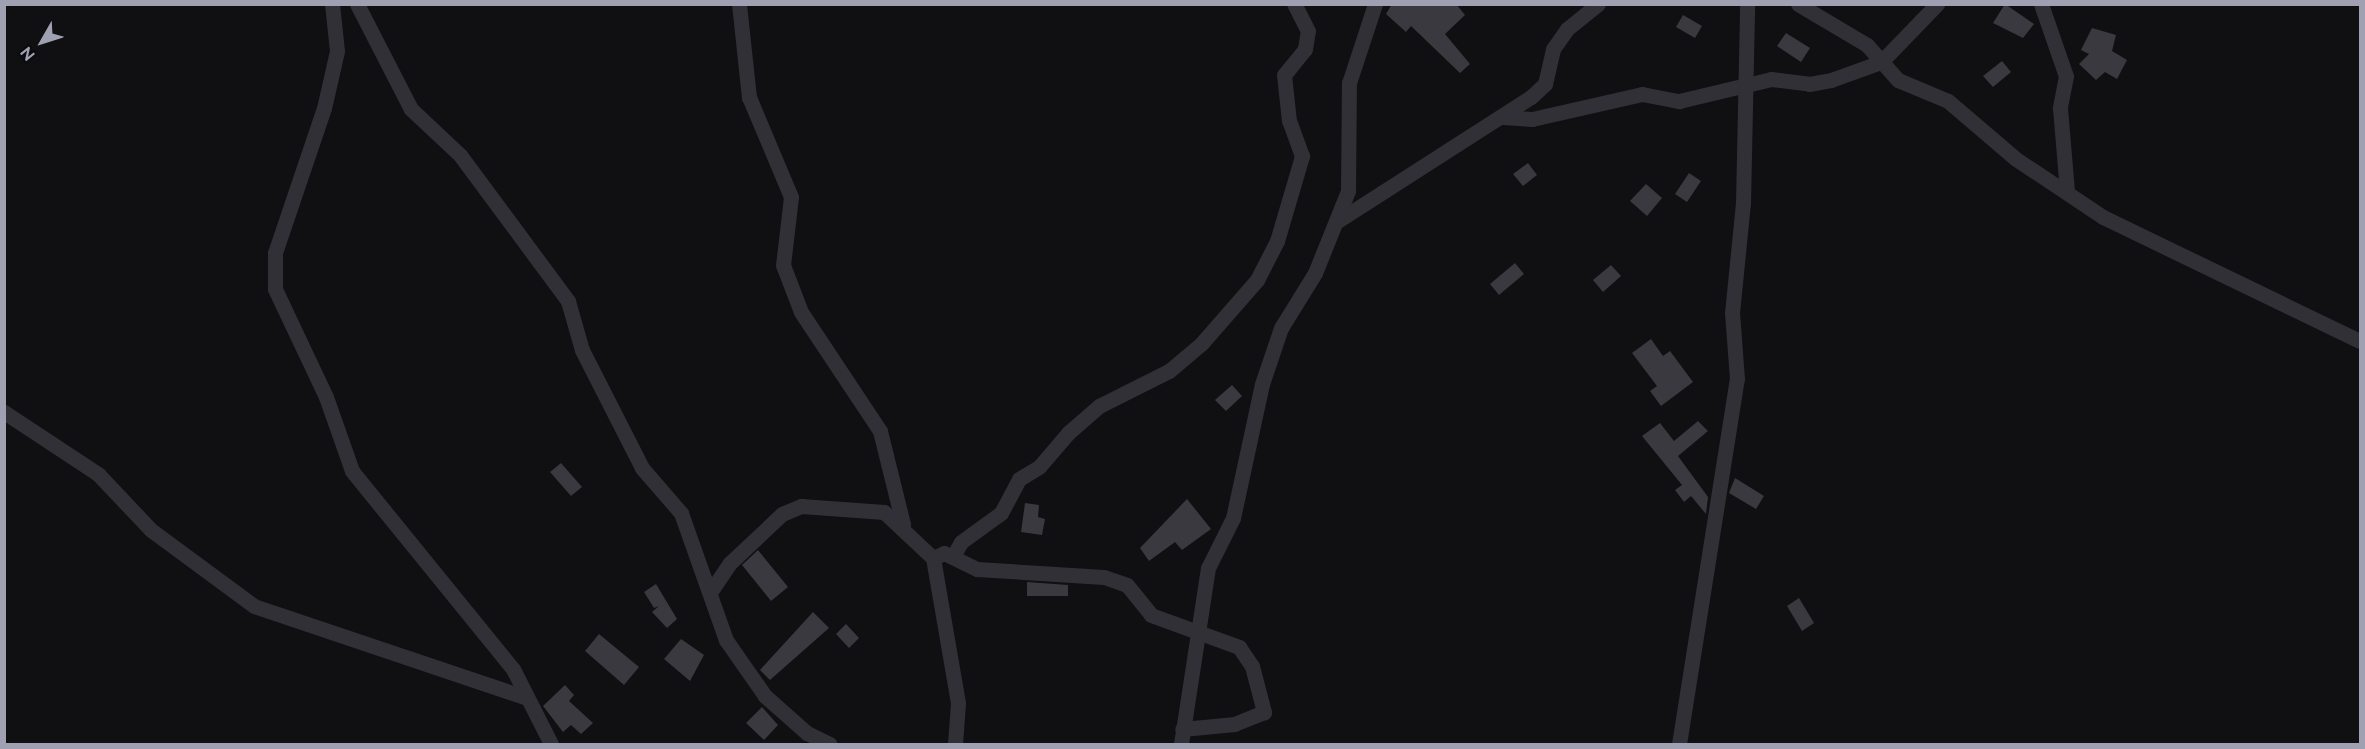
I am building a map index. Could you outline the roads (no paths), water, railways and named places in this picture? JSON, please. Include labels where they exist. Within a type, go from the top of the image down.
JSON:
[{"type":"street","points":[[332,4],[337,51],[324,108],[275,253],[275,289],[326,397],[352,471],[474,619],[527,698],[551,744]]},
{"type":"street","points":[[357,4],[411,109],[460,155],[568,301],[582,350],[642,468],[681,513],[711,591],[726,640],[765,696],[807,734],[830,744]]},
{"type":"street","points":[[739,4],[749,97],[791,197],[783,265],[801,312],[880,431],[903,524]]},
{"type":"street","points":[[953,556],[961,542],[993,521],[1019,479],[1039,467],[1068,433],[1100,406],[1169,371],[1201,344],[1257,280],[1277,241],[1302,156],[1289,121],[1284,75],[1305,49],[1308,31],[1294,4]]},
{"type":"street","points":[[933,558],[953,556],[977,569],[1104,576],[1127,585],[1151,615],[1200,632],[1247,654],[1264,712],[1235,724],[1181,737],[1200,632],[1208,568],[1233,518],[1272,353],[1336,222],[1348,191],[1349,83],[1375,4]]},
{"type":"street","points":[[1336,222],[1503,117],[1545,84],[1554,49],[1568,28],[1598,4]]},
{"type":"street","points":[[1679,744],[1737,379],[1732,313],[1740,262],[1747,4]]},
{"type":"street","points":[[1798,4],[1867,45],[1898,80],[1948,101],[2016,159],[2120,227],[2193,256],[2256,293],[2361,341]]},
{"type":"street","points":[[1503,117],[1532,119],[1642,94],[1689,99],[1771,79],[1809,84],[1881,62],[1937,4]]},
{"type":"street","points":[[2041,4],[2066,75],[2060,108],[2067,191]]},
{"type":"street","points":[[4,411],[98,474],[151,530],[254,606],[527,698]]},
{"type":"street","points":[[711,591],[769,523],[801,506],[866,507],[903,524],[933,558],[958,703],[955,744]]}]
